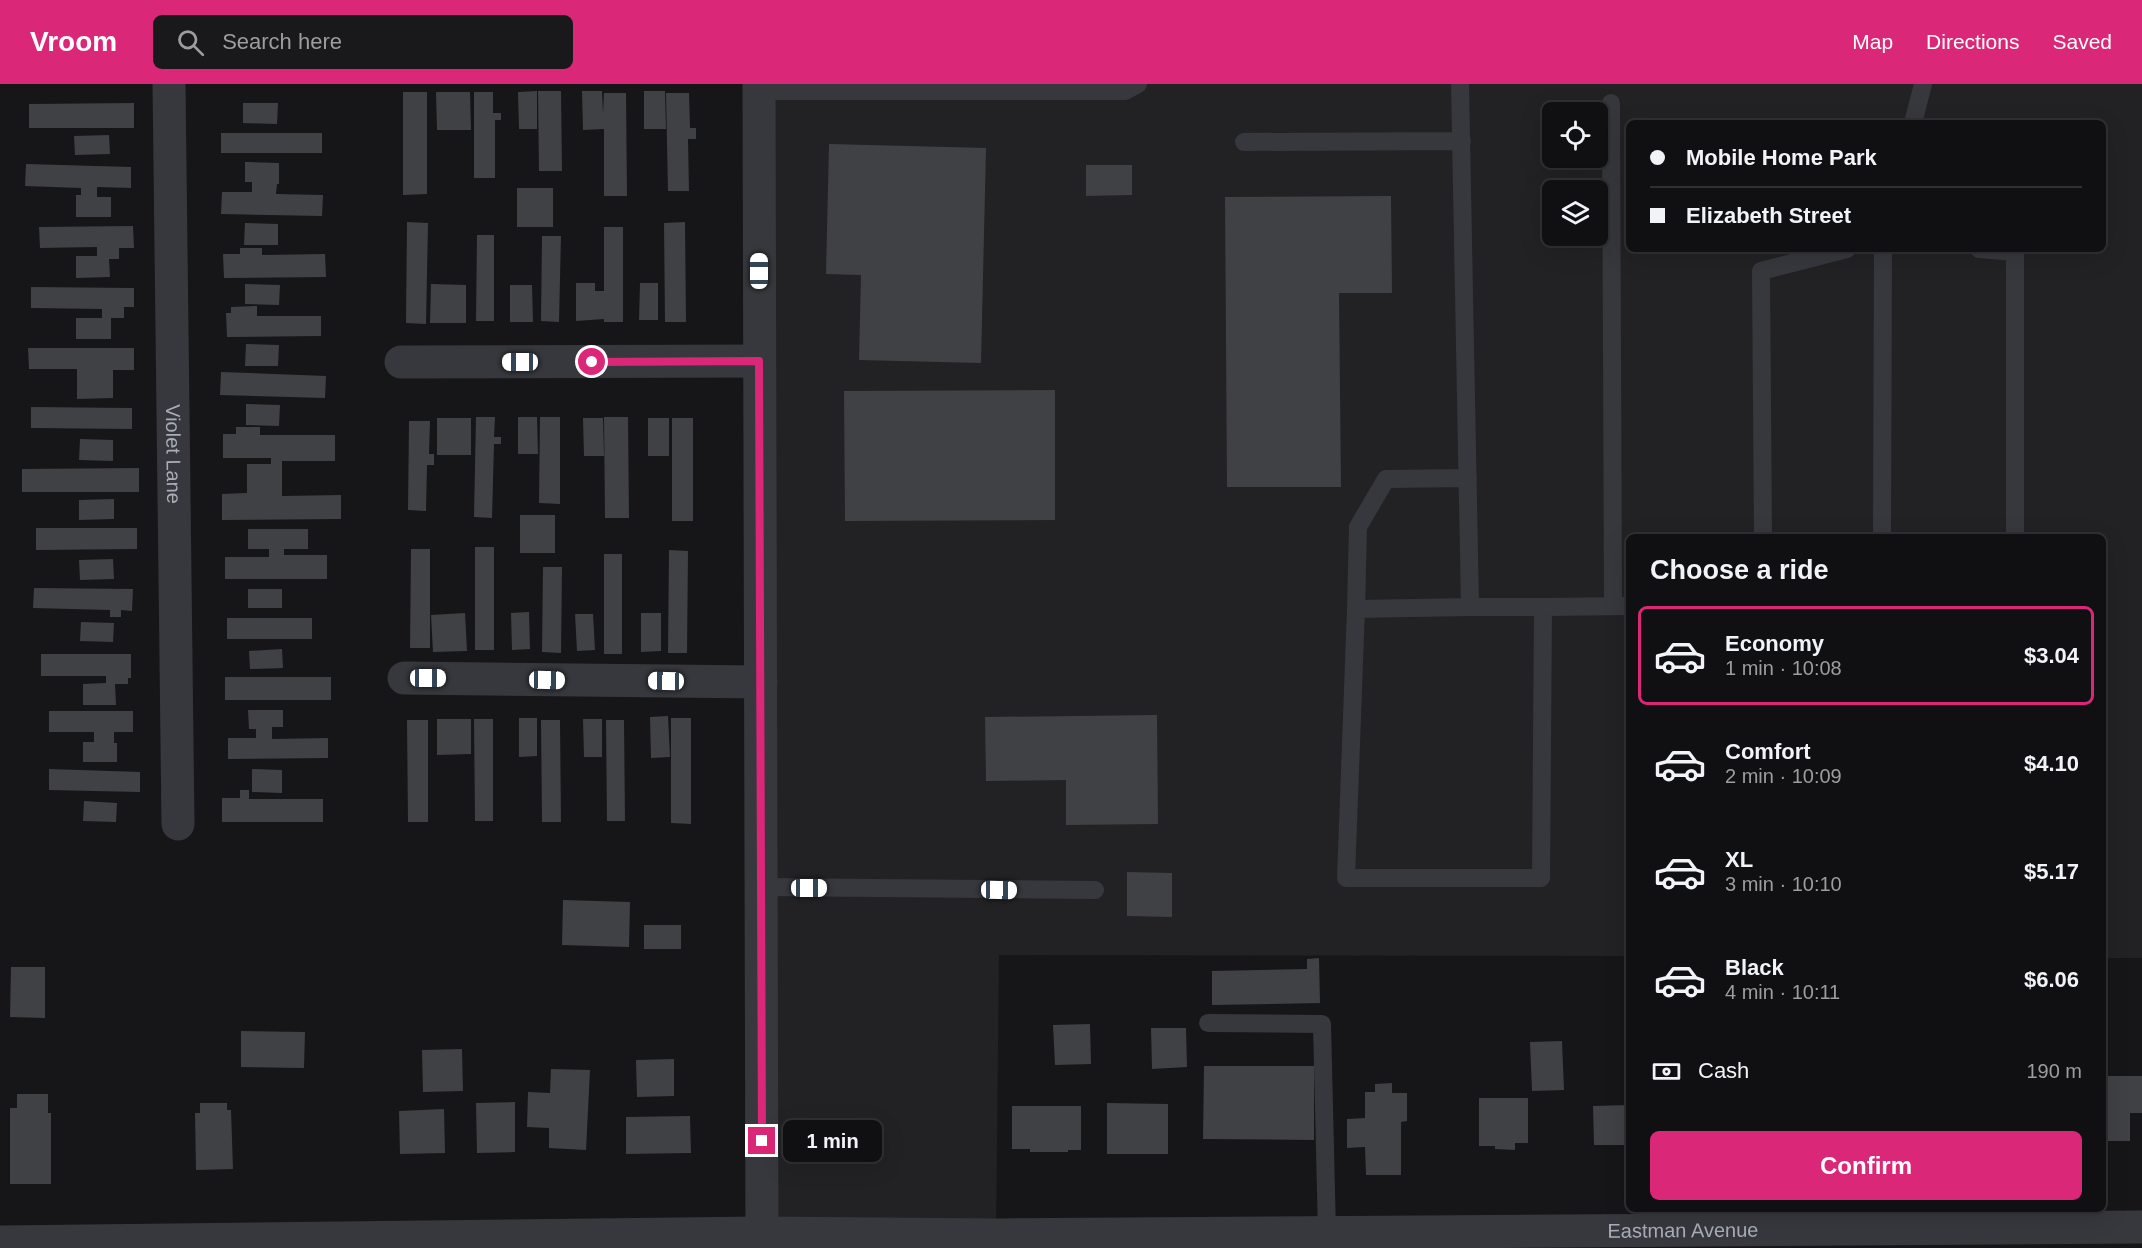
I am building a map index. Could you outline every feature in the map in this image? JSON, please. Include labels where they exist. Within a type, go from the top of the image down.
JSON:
[{"type":"street","name":"Violet Lane","points":[[169,84],[178,824]]},
{"type":"street","points":[[759,88],[762,1240]]},
{"type":"street","points":[[401,362],[759,361]]},
{"type":"street","points":[[404,678],[761,681]]},
{"type":"street","name":"Eastman Avenue","points":[[0,1242],[762,1240],[996,1235],[1327,1233],[1697,1239],[2142,1227]]},
{"type":"lane","points":[[759,88],[1008,87],[1125,90],[1138,84]]},
{"type":"lane","points":[[1460,84],[1470,608]]},
{"type":"lane","points":[[1914,120],[1923,84]]},
{"type":"lane","points":[[1356,609],[1621,606],[1611,103]]},
{"type":"lane","points":[[1244,142],[1462,141]]},
{"type":"lane","points":[[1763,534],[1761,271],[1834,252]]},
{"type":"lane","points":[[1882,534],[1883,252]]},
{"type":"lane","points":[[2015,252],[2015,534]]},
{"type":"lane","points":[[1468,477],[1386,479],[1358,527],[1346,878],[1541,878],[1543,608]]},
{"type":"lane","points":[[761,887],[1095,891]]},
{"type":"lane","points":[[1208,1023],[1322,1024],[1327,1233]]},
{"type":"shaded area","points":[[759,84],[2142,84],[2142,958],[2106,958],[2106,534],[1626,534],[1626,956],[999,955],[996,1235],[762,1233]]},
{"type":"building","points":[[537,91],[537,129],[519,129],[518,92]]},
{"type":"building","points":[[538,91],[561,91],[562,171],[539,171]]},
{"type":"building","points":[[582,91],[602,91],[603,114],[604,93],[626,93],[627,196],[604,196],[604,129],[583,130]]},
{"type":"building","points":[[644,91],[665,91],[666,129],[644,129]]},
{"type":"building","points":[[403,92],[427,92],[427,194],[403,195]]},
{"type":"building","points":[[436,92],[470,92],[471,130],[437,130]]},
{"type":"building","points":[[474,92],[493,92],[493,113],[501,113],[501,120],[495,120],[495,178],[474,178]]},
{"type":"building","points":[[666,93],[689,93],[690,128],[696,128],[696,139],[688,139],[689,191],[668,191]]},
{"type":"building","points":[[134,103],[134,128],[29,128],[29,104]]},
{"type":"building","points":[[243,103],[278,103],[277,124],[243,123]]},
{"type":"building","points":[[221,133],[322,133],[322,153],[221,153]]},
{"type":"building","points":[[109,135],[110,154],[75,155],[74,136]]},
{"type":"building","points":[[829,144],[986,148],[981,363],[859,360],[861,275],[826,274]]},
{"type":"building","points":[[245,162],[279,163],[279,184],[277,184],[276,194],[323,195],[322,216],[221,214],[222,192],[252,192],[252,182],[245,182]]},
{"type":"building","points":[[26,164],[131,167],[131,188],[97,187],[97,197],[111,197],[111,217],[76,217],[76,195],[81,195],[81,188],[25,186]]},
{"type":"building","points":[[1086,165],[1132,165],[1132,195],[1086,196]]},
{"type":"building","points":[[517,188],[553,188],[553,227],[517,227]]},
{"type":"building","points":[[1391,196],[1392,293],[1339,293],[1341,487],[1227,487],[1225,197]]},
{"type":"building","points":[[407,222],[428,223],[426,324],[406,323]]},
{"type":"building","points":[[685,222],[686,322],[665,322],[664,223]]},
{"type":"building","points":[[245,223],[278,224],[278,245],[244,245]]},
{"type":"building","points":[[133,226],[134,248],[119,248],[119,259],[109,259],[110,277],[76,278],[76,256],[97,256],[97,247],[40,248],[39,227]]},
{"type":"building","points":[[604,227],[623,227],[623,322],[604,322],[604,319],[576,321],[576,283],[595,283],[595,291],[604,291]]},
{"type":"building","points":[[477,235],[494,235],[494,321],[476,321]]},
{"type":"building","points":[[542,236],[561,236],[559,322],[541,321]]},
{"type":"building","points":[[240,248],[262,248],[262,255],[325,254],[326,277],[224,278],[223,254],[240,254]]},
{"type":"building","points":[[640,283],[658,283],[658,320],[639,320]]},
{"type":"building","points":[[245,284],[280,285],[279,305],[245,304]]},
{"type":"building","points":[[431,284],[466,285],[466,323],[430,323]]},
{"type":"building","points":[[510,285],[532,285],[533,322],[510,322]]},
{"type":"building","points":[[31,287],[134,288],[134,307],[124,307],[124,318],[111,318],[111,339],[76,339],[76,318],[102,318],[102,309],[31,308]]},
{"type":"building","points":[[257,306],[257,316],[321,316],[321,336],[227,337],[226,313],[231,313],[231,307]]},
{"type":"building","points":[[246,344],[279,345],[278,366],[245,366]]},
{"type":"building","points":[[28,348],[134,348],[134,370],[113,370],[113,398],[77,399],[77,369],[29,369]]},
{"type":"building","points":[[221,372],[326,376],[325,398],[220,395]]},
{"type":"building","points":[[1055,390],[1055,520],[845,521],[844,391]]},
{"type":"building","points":[[246,404],[280,405],[279,426],[246,425]]},
{"type":"building","points":[[31,407],[132,408],[132,429],[31,428]]},
{"type":"building","points":[[476,417],[495,417],[494,437],[501,437],[501,444],[494,444],[492,518],[474,517]]},
{"type":"building","points":[[518,417],[537,417],[538,454],[518,454]]},
{"type":"building","points":[[540,417],[560,417],[560,504],[539,503]]},
{"type":"building","points":[[604,417],[628,417],[629,518],[605,518]]},
{"type":"building","points":[[437,418],[471,418],[471,455],[437,455]]},
{"type":"building","points":[[583,418],[603,418],[604,456],[584,456]]},
{"type":"building","points":[[648,418],[669,418],[669,456],[648,456]]},
{"type":"building","points":[[672,418],[693,418],[693,521],[672,521]]},
{"type":"building","points":[[409,421],[430,421],[429,454],[434,454],[434,465],[427,465],[426,511],[408,510]]},
{"type":"building","points":[[236,427],[260,427],[260,435],[335,435],[335,461],[282,461],[282,496],[341,495],[341,519],[222,520],[222,494],[247,493],[247,464],[271,464],[271,458],[223,458],[223,434],[236,434]]},
{"type":"building","points":[[80,439],[113,440],[113,461],[79,460]]},
{"type":"building","points":[[139,468],[139,492],[22,492],[22,469]]},
{"type":"building","points":[[114,499],[114,519],[79,520],[79,500]]},
{"type":"building","points":[[520,515],[555,515],[555,553],[520,553]]},
{"type":"building","points":[[36,528],[137,528],[137,549],[36,550]]},
{"type":"building","points":[[248,529],[308,529],[308,549],[284,549],[284,555],[327,555],[327,579],[225,579],[225,557],[269,557],[269,549],[248,549]]},
{"type":"building","points":[[475,547],[494,547],[494,650],[475,650]]},
{"type":"building","points":[[411,549],[430,549],[430,648],[410,648]]},
{"type":"building","points":[[669,550],[688,551],[687,653],[668,653]]},
{"type":"building","points":[[604,554],[622,554],[622,654],[604,654]]},
{"type":"building","points":[[113,559],[114,579],[80,580],[79,560]]},
{"type":"building","points":[[543,567],[562,567],[561,653],[542,652]]},
{"type":"building","points":[[34,588],[133,589],[132,611],[121,610],[121,617],[110,617],[110,610],[33,608]]},
{"type":"building","points":[[248,589],[282,589],[282,608],[248,608]]},
{"type":"building","points":[[529,612],[530,649],[512,650],[511,613]]},
{"type":"building","points":[[465,613],[467,651],[433,652],[431,615]]},
{"type":"building","points":[[641,613],[661,613],[661,651],[641,652]]},
{"type":"building","points":[[575,614],[593,614],[595,650],[577,651]]},
{"type":"building","points":[[227,618],[312,618],[312,639],[227,639]]},
{"type":"building","points":[[81,622],[114,623],[113,642],[80,641]]},
{"type":"building","points":[[282,649],[283,668],[250,669],[249,651]]},
{"type":"building","points":[[41,654],[131,654],[131,678],[128,678],[128,684],[115,684],[116,705],[83,705],[83,684],[106,683],[106,676],[41,676]]},
{"type":"building","points":[[225,677],[331,677],[331,700],[225,700]]},
{"type":"building","points":[[248,710],[283,710],[283,727],[272,727],[272,739],[328,738],[328,758],[228,759],[228,738],[256,738],[256,729],[249,729]]},
{"type":"building","points":[[49,711],[133,711],[133,732],[114,732],[114,743],[117,743],[117,762],[83,762],[83,742],[94,742],[94,732],[49,732]]},
{"type":"building","points":[[1157,715],[1158,824],[1066,825],[1066,780],[986,781],[985,717]]},
{"type":"building","points":[[668,716],[670,757],[651,758],[650,717]]},
{"type":"building","points":[[519,718],[537,718],[537,756],[519,757]]},
{"type":"building","points":[[671,718],[691,718],[691,824],[671,823]]},
{"type":"building","points":[[437,719],[471,719],[471,754],[437,755]]},
{"type":"building","points":[[474,719],[493,719],[493,821],[475,821]]},
{"type":"building","points":[[583,719],[602,719],[602,757],[584,757]]},
{"type":"building","points":[[407,720],[428,720],[428,822],[408,822]]},
{"type":"building","points":[[541,720],[560,720],[561,822],[542,822]]},
{"type":"building","points":[[606,720],[624,720],[625,821],[607,821]]},
{"type":"building","points":[[49,769],[140,772],[140,792],[49,790]]},
{"type":"building","points":[[252,769],[282,770],[282,793],[252,792]]},
{"type":"building","points":[[240,790],[249,790],[249,799],[323,799],[323,822],[222,822],[222,798],[240,798]]},
{"type":"building","points":[[84,801],[117,803],[116,822],[83,821]]},
{"type":"building","points":[[1127,872],[1172,873],[1172,917],[1127,916]]},
{"type":"building","points":[[563,900],[630,902],[629,947],[562,945]]},
{"type":"building","points":[[644,925],[681,925],[681,949],[644,949]]},
{"type":"building","points":[[1319,958],[1320,1003],[1212,1005],[1212,971],[1307,969],[1307,959]]},
{"type":"building","points":[[11,967],[45,967],[45,1018],[10,1017]]},
{"type":"building","points":[[1090,1024],[1091,1064],[1055,1065],[1053,1025]]},
{"type":"building","points":[[1151,1028],[1186,1028],[1187,1067],[1152,1069]]},
{"type":"building","points":[[241,1031],[305,1032],[304,1068],[241,1067]]},
{"type":"building","points":[[1562,1041],[1564,1090],[1532,1091],[1530,1042]]},
{"type":"building","points":[[462,1049],[463,1091],[423,1092],[422,1050]]},
{"type":"building","points":[[674,1059],[674,1096],[637,1097],[636,1060]]},
{"type":"building","points":[[1204,1066],[1314,1066],[1314,1140],[1203,1139]]},
{"type":"building","points":[[551,1069],[590,1070],[586,1150],[549,1148],[549,1128],[527,1127],[528,1092],[550,1093]]},
{"type":"building","points":[[2106,1076],[2142,1076],[2142,1113],[2130,1113],[2130,1141],[2106,1141]]},
{"type":"building","points":[[1392,1083],[1392,1093],[1407,1093],[1407,1121],[1401,1122],[1401,1175],[1366,1175],[1365,1147],[1347,1148],[1347,1119],[1365,1118],[1365,1092],[1375,1092],[1375,1084]]},
{"type":"building","points":[[17,1094],[48,1094],[48,1113],[51,1113],[51,1184],[10,1184],[10,1108],[17,1108]]},
{"type":"building","points":[[1479,1098],[1528,1098],[1528,1143],[1515,1143],[1515,1150],[1479,1146]]},
{"type":"building","points":[[515,1102],[515,1152],[477,1153],[476,1103]]},
{"type":"building","points":[[200,1103],[227,1103],[227,1110],[231,1110],[233,1169],[196,1170],[195,1113],[200,1113]]},
{"type":"building","points":[[1107,1103],[1168,1104],[1168,1154],[1107,1154]]},
{"type":"building","points":[[1626,1105],[1626,1145],[1594,1145],[1593,1106]]},
{"type":"building","points":[[1012,1106],[1081,1106],[1081,1150],[1030,1152],[1030,1149],[1012,1149]]},
{"type":"building","points":[[444,1109],[445,1153],[400,1154],[399,1111]]},
{"type":"building","points":[[690,1116],[691,1153],[626,1154],[626,1117]]},
{"type":"route","points":[[592,362],[759,361],[762,1141]]}]
